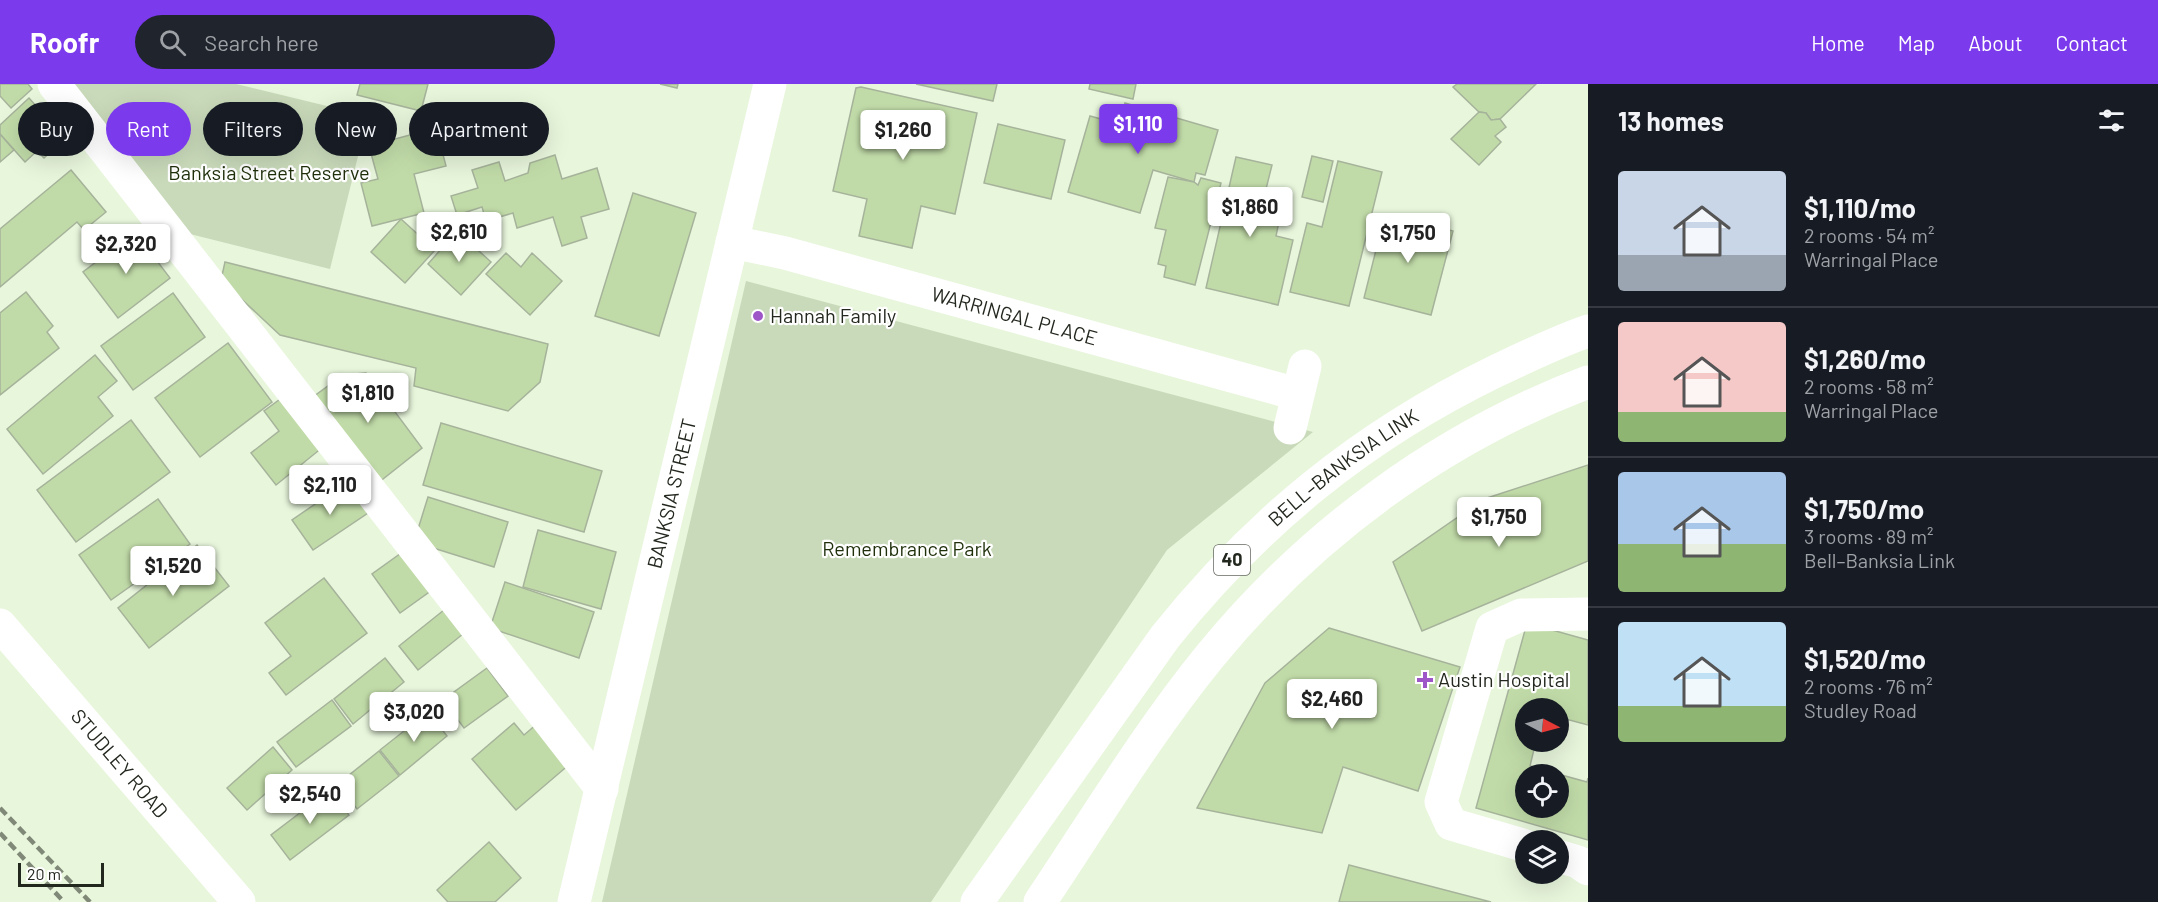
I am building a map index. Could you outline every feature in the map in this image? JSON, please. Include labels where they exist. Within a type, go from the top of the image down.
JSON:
[{"type":"main road","points":[[54,84],[602,789]]},
{"type":"main road","name":"BANKSIA STREET","points":[[574,902],[770,84]]},
{"type":"main road","name":"WARRINGAL PLACE","points":[[732,242],[785,253],[1301,380],[1290,428]]},
{"type":"main road","name":"BELL–BANKSIA LINK","points":[[978,902],[1165,638],[1197,597],[1267,525],[1348,459],[1434,403],[1526,357],[1588,331]]},
{"type":"main road","name":"40","points":[[1040,902],[1178,697],[1216,649],[1276,581],[1351,516],[1432,458],[1521,410],[1588,382]]},
{"type":"main road","points":[[1515,843],[1451,824],[1441,802],[1492,628],[1521,615],[1588,614]]},
{"type":"main road","name":"STUDLEY ROAD","points":[[0,625],[239,902]]},
{"type":"main road","points":[[1569,859],[1588,869]]},
{"type":"green space","name":"Banksia Street Reserve","points":[[61,84],[236,84],[315,103],[315,156],[358,156],[330,269],[178,231],[118,156],[191,156],[191,102],[106,102],[106,141],[94,125],[94,102],[75,102]]},
{"type":"green space","name":"Remembrance Park","points":[[746,281],[1313,432],[1167,550],[931,902],[602,902]]},
{"type":"building","points":[[0,84],[28,84],[32,89],[11,108],[0,96]]},
{"type":"building","points":[[360,84],[428,84],[423,102],[409,102],[409,108],[397,105],[397,102],[385,102],[357,95]]},
{"type":"building","points":[[660,84],[678,84],[677,88]]},
{"type":"building","points":[[916,84],[997,84],[993,101]]},
{"type":"building","points":[[1090,84],[1136,84],[1133,99],[1089,89]]},
{"type":"building","points":[[1457,84],[1536,84],[1500,119],[1491,120],[1486,113],[1479,112],[1453,87]]},
{"type":"building","points":[[861,87],[977,113],[955,214],[921,206],[912,248],[859,236],[867,199],[833,191],[856,88]]},
{"type":"building","points":[[1125,103],[1218,130],[1205,175],[1196,173],[1194,182],[1153,170],[1140,213],[1068,192],[1090,116],[1119,124]]},
{"type":"building","points":[[18,108],[18,154],[0,134],[0,125]]},
{"type":"building","points":[[1479,112],[1486,113],[1491,120],[1500,119],[1506,127],[1495,136],[1501,142],[1479,165],[1451,139]]},
{"type":"building","points":[[998,124],[1065,140],[1051,199],[984,183]]},
{"type":"building","points":[[0,134],[14,150],[0,162]]},
{"type":"building","points":[[409,135],[409,156],[443,156],[446,166],[414,174],[424,213],[372,226],[361,183],[378,179],[372,156],[397,156],[397,138]]},
{"type":"building","points":[[555,155],[562,179],[597,168],[609,209],[581,217],[587,238],[562,246],[553,217],[517,228],[513,213],[486,221],[482,207],[457,215],[451,196],[478,188],[472,170],[499,162],[505,181],[528,173],[530,163]]},
{"type":"building","points":[[20,156],[32,156],[25,162]]},
{"type":"building","points":[[1312,156],[1333,161],[1323,202],[1302,197]]},
{"type":"building","points":[[1236,157],[1272,165],[1265,193],[1284,197],[1276,236],[1293,240],[1278,305],[1206,288]]},
{"type":"building","points":[[1338,161],[1382,172],[1349,306],[1290,292],[1307,223],[1322,227]]},
{"type":"building","points":[[71,170],[106,212],[84,230],[77,222],[0,287],[0,229]]},
{"type":"building","points":[[1168,177],[1194,182],[1198,185],[1201,178],[1221,183],[1195,285],[1164,277],[1166,266],[1158,264],[1166,230],[1155,228]]},
{"type":"building","points":[[633,193],[696,213],[659,336],[595,316]]},
{"type":"building","points":[[1385,214],[1453,231],[1431,315],[1364,298]]},
{"type":"building","points":[[401,219],[435,250],[405,283],[371,252]]},
{"type":"building","points":[[457,231],[491,262],[461,295],[428,264]]},
{"type":"building","points":[[135,232],[170,278],[118,318],[83,272]]},
{"type":"building","points":[[506,253],[521,267],[532,253],[562,281],[530,315],[486,274]]},
{"type":"building","points":[[225,262],[548,344],[540,382],[508,411],[414,386],[416,368],[280,335],[221,280]]},
{"type":"building","points":[[26,292],[53,326],[47,332],[59,348],[0,395],[0,313]]},
{"type":"building","points":[[173,293],[205,337],[133,390],[101,346]]},
{"type":"building","points":[[228,343],[272,402],[200,457],[155,398]]},
{"type":"building","points":[[95,355],[117,381],[98,397],[113,416],[43,474],[7,429]]},
{"type":"building","points":[[366,373],[422,448],[378,483],[313,397],[343,375]]},
{"type":"building","points":[[283,397],[323,447],[276,485],[251,453],[279,431],[264,411]]},
{"type":"building","points":[[131,420],[170,472],[76,542],[37,490]]},
{"type":"building","points":[[441,423],[602,471],[584,532],[423,485]]},
{"type":"building","points":[[1588,465],[1588,561],[1422,631],[1393,562],[1484,499]]},
{"type":"building","points":[[347,482],[368,513],[313,550],[292,520]]},
{"type":"building","points":[[428,497],[508,522],[494,567],[414,542]]},
{"type":"building","points":[[158,499],[190,544],[111,600],[79,555]]},
{"type":"building","points":[[538,530],[616,552],[601,609],[523,587]]},
{"type":"building","points":[[197,545],[229,586],[149,648],[118,608]]},
{"type":"building","points":[[404,551],[432,590],[400,613],[372,574]]},
{"type":"building","points":[[324,578],[367,633],[286,695],[269,673],[291,656],[265,623]]},
{"type":"building","points":[[505,582],[594,612],[579,658],[490,628]]},
{"type":"building","points":[[444,610],[463,634],[418,670],[399,646]]},
{"type":"building","points":[[1527,623],[1588,640],[1588,725],[1569,720],[1569,698],[1515,698],[1515,752],[1533,752],[1530,764],[1515,764],[1515,818],[1569,818],[1569,777],[1587,782],[1588,778],[1588,840],[1569,835],[1569,830],[1553,830],[1476,808]]},
{"type":"building","points":[[1329,628],[1460,667],[1418,791],[1343,767],[1322,833],[1197,808],[1265,683]]},
{"type":"building","points":[[385,658],[404,682],[353,724],[334,699]]},
{"type":"building","points":[[487,668],[508,696],[464,728],[443,700]]},
{"type":"building","points":[[332,700],[351,726],[296,767],[277,742]]},
{"type":"building","points":[[428,712],[447,736],[400,775],[380,750]]},
{"type":"building","points":[[514,723],[524,735],[538,723],[571,763],[516,810],[472,759]]},
{"type":"building","points":[[273,747],[292,770],[247,810],[227,788]]},
{"type":"building","points":[[379,751],[399,776],[357,809],[338,784]]},
{"type":"building","points":[[330,790],[349,815],[290,860],[271,835]]},
{"type":"building","points":[[489,842],[521,878],[495,902],[448,902],[437,890]]},
{"type":"building","points":[[1349,865],[1491,902],[1339,902]]},
{"type":"railway","points":[[0,808],[90,902]]},
{"type":"railway","points":[[0,833],[64,902]]},
{"type":"place","name":"Hannah Family","points":[[758,316]]},
{"type":"place","name":"Austin Hospital","points":[[1425,680]]}]
